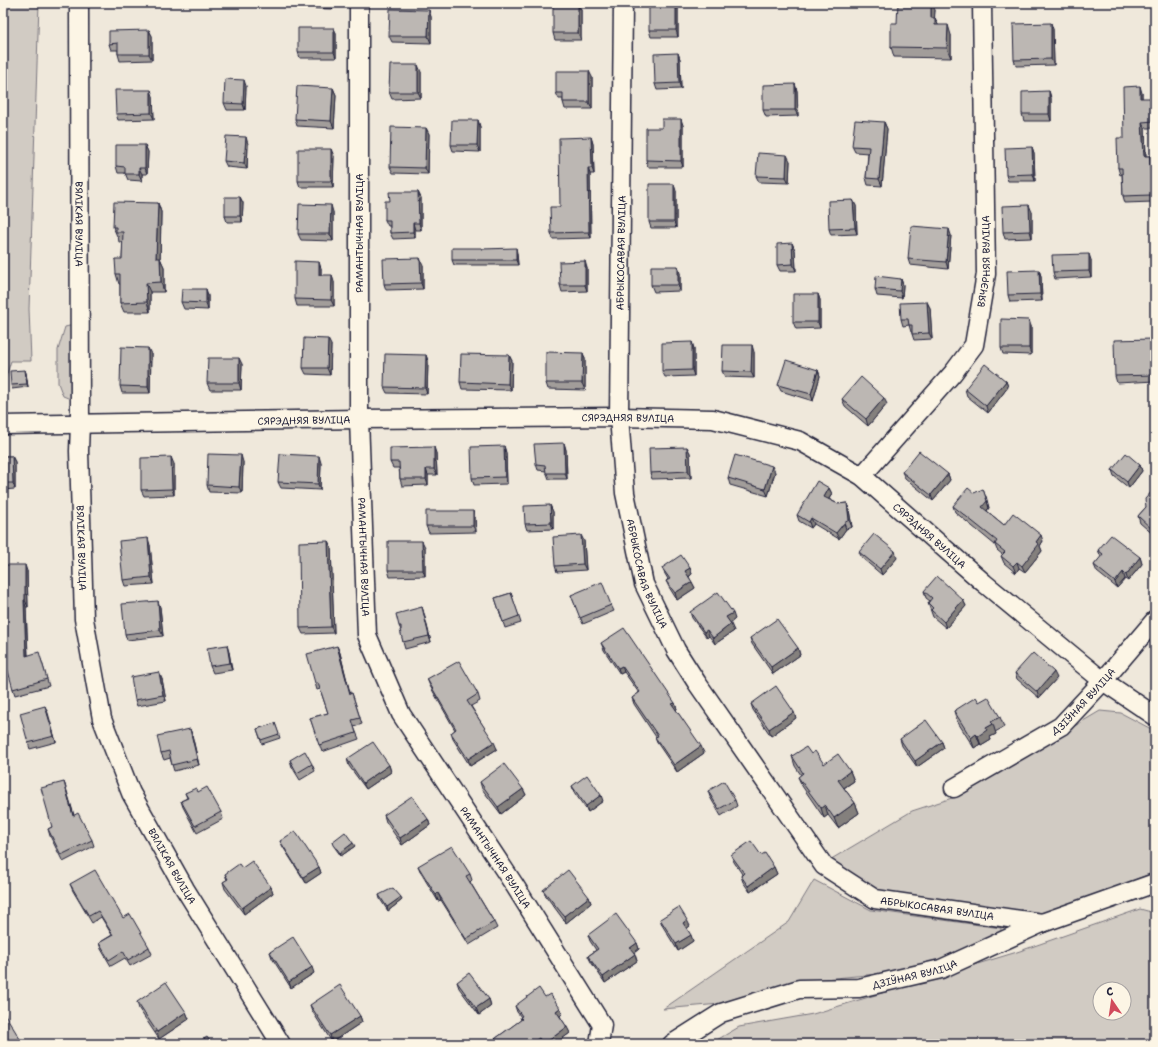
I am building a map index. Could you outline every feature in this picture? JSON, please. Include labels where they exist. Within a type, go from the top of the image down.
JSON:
[{"type":"street","name":"ВЯЛІКАЯ ВУЛІЦА","points":[[79,3],[79,451],[84,619],[102,719],[131,793],[184,889],[281,1044]]},
{"type":"street","name":"РАМАНТЫЧНАЯ ВУЛІЦА","points":[[359,3],[359,419],[367,635],[401,714],[515,886],[602,1025],[600,1044]]},
{"type":"street","name":"АБРЫКОСАВАЯ ВУЛІЦА","points":[[623,3],[619,417],[624,493],[644,584],[676,650],[697,683],[824,866],[875,899],[1042,924]]},
{"type":"street","name":"ВЯЧЭРНЯЯ ВУЛІЦА","points":[[862,476],[953,373],[974,345],[986,274],[982,3]]},
{"type":"street","name":"СЯРЭДНЯЯ ВУЛІЦА","points":[[3,425],[359,419],[619,417],[713,419],[800,441],[862,476],[978,578],[1103,681],[1155,716]]},
{"type":"street","name":"ДЗІЎНАЯ ВУЛІЦА","points":[[954,788],[1061,726],[1103,681],[1155,620]]},
{"type":"street","name":"ДЗІЎНАЯ ВУЛІЦА","points":[[672,1044],[721,1013],[799,989],[859,988],[941,969],[1042,924],[1155,883]]},
{"type":"shaded area","points":[[3,3],[39,3],[29,309],[31,361],[11,361],[3,382]]},
{"type":"shaded area","points":[[78,324],[73,400],[63,396],[58,383],[58,350],[65,327]]},
{"type":"shaded area","points":[[1100,711],[1121,713],[1155,731],[1155,872],[1039,917],[874,892],[828,861],[912,811],[955,797]]},
{"type":"shaded area","points":[[814,880],[871,910],[1001,928],[1001,933],[951,958],[888,973],[803,981],[720,1004],[663,1009],[789,922]]},
{"type":"shaded area","points":[[1140,909],[1155,913],[1155,1044],[710,1044],[739,1027],[813,1014],[1017,952]]},
{"type":"building","points":[[578,3],[578,33],[553,33],[553,4]]},
{"type":"building","points":[[649,3],[676,3],[676,30],[649,30]]},
{"type":"building","points":[[898,3],[931,3],[931,18],[935,18],[935,25],[948,25],[947,48],[891,47],[891,23],[897,23]]},
{"type":"building","points":[[390,9],[429,10],[428,36],[389,36]]},
{"type":"building","points":[[1051,23],[1051,59],[1014,60],[1013,24]]},
{"type":"building","points":[[298,28],[334,28],[334,52],[298,52]]},
{"type":"building","points":[[149,30],[149,54],[118,54],[118,43],[109,44],[109,31]]},
{"type":"building","points":[[678,53],[679,83],[655,84],[654,54]]},
{"type":"building","points":[[390,65],[418,65],[418,92],[389,92]]},
{"type":"building","points":[[556,71],[589,71],[589,102],[563,102],[563,93],[556,93]]},
{"type":"building","points":[[225,79],[244,80],[243,104],[224,103]]},
{"type":"building","points":[[795,84],[795,110],[763,110],[763,85]]},
{"type":"building","points":[[297,86],[333,88],[331,121],[295,119]]},
{"type":"building","points":[[1140,86],[1140,98],[1153,98],[1154,121],[1142,122],[1144,156],[1150,156],[1151,195],[1123,196],[1122,168],[1118,168],[1117,138],[1124,138],[1123,87]]},
{"type":"building","points":[[115,90],[151,90],[151,113],[116,114]]},
{"type":"building","points":[[1049,91],[1049,114],[1022,114],[1022,92]]},
{"type":"building","points":[[662,119],[681,119],[681,161],[646,160],[646,128],[662,128]]},
{"type":"building","points":[[452,120],[478,120],[477,145],[451,145]]},
{"type":"building","points":[[855,120],[884,122],[879,179],[866,178],[869,147],[852,146]]},
{"type":"building","points":[[391,127],[426,128],[425,168],[390,167]]},
{"type":"building","points":[[226,136],[246,137],[244,163],[224,161]]},
{"type":"building","points":[[591,137],[592,168],[588,168],[589,232],[551,233],[550,207],[560,207],[559,138]]},
{"type":"building","points":[[116,145],[145,145],[145,168],[139,168],[139,174],[125,174],[125,167],[116,166]]},
{"type":"building","points":[[1032,147],[1033,174],[1006,175],[1005,148]]},
{"type":"building","points":[[298,149],[331,149],[331,181],[298,181]]},
{"type":"building","points":[[758,153],[787,155],[786,177],[756,176]]},
{"type":"building","points":[[649,184],[674,184],[674,222],[649,222]]},
{"type":"building","points":[[389,192],[418,192],[419,223],[413,223],[413,232],[390,233],[390,220],[385,220],[385,201],[390,201]]},
{"type":"building","points":[[225,197],[240,197],[240,216],[225,216]]},
{"type":"building","points":[[853,200],[855,228],[829,229],[828,201]]},
{"type":"building","points":[[114,202],[158,203],[156,258],[160,258],[161,282],[146,283],[147,302],[120,303],[120,274],[116,274],[115,259],[122,259],[123,232],[116,232],[116,227],[113,227]]},
{"type":"building","points":[[299,204],[331,205],[330,234],[298,234]]},
{"type":"building","points":[[1029,205],[1030,231],[1003,232],[1002,206]]},
{"type":"building","points":[[911,226],[949,229],[946,262],[908,259]]},
{"type":"building","points":[[792,243],[793,264],[777,265],[777,244]]},
{"type":"building","points":[[452,248],[516,248],[516,260],[452,260]]},
{"type":"building","points":[[1089,254],[1089,271],[1053,272],[1052,255]]},
{"type":"building","points":[[420,258],[421,283],[384,284],[383,259]]},
{"type":"building","points":[[295,261],[319,262],[319,275],[332,275],[331,300],[295,299]]},
{"type":"building","points":[[585,261],[585,285],[560,285],[559,262]]},
{"type":"building","points":[[651,266],[678,266],[678,285],[651,285]]},
{"type":"building","points":[[1039,270],[1040,294],[1008,295],[1007,271]]},
{"type":"building","points":[[876,276],[901,279],[900,291],[875,289]]},
{"type":"building","points":[[182,289],[206,289],[206,303],[181,302]]},
{"type":"building","points":[[793,294],[818,294],[818,322],[793,322]]},
{"type":"building","points":[[927,302],[929,333],[912,334],[912,325],[909,325],[908,319],[901,319],[900,303]]},
{"type":"building","points":[[1001,319],[1029,320],[1029,348],[1001,348]]},
{"type":"building","points":[[304,338],[328,339],[327,368],[303,368]]},
{"type":"building","points":[[1152,339],[1154,375],[1115,376],[1114,340]]},
{"type":"building","points":[[692,342],[692,370],[662,371],[662,343]]},
{"type":"building","points":[[723,345],[752,345],[751,372],[722,371]]},
{"type":"building","points":[[121,347],[148,348],[148,387],[120,386]]},
{"type":"building","points":[[546,352],[583,353],[582,383],[546,383]]},
{"type":"building","points":[[385,354],[426,355],[425,388],[384,387]]},
{"type":"building","points":[[461,354],[509,355],[508,384],[460,382]]},
{"type":"building","points":[[208,358],[239,358],[239,383],[207,383]]},
{"type":"building","points":[[786,360],[818,370],[811,394],[778,385]]},
{"type":"building","points":[[985,364],[1006,381],[986,406],[965,389]]},
{"type":"building","points":[[25,370],[27,384],[11,385],[10,371]]},
{"type":"building","points":[[861,377],[884,398],[866,419],[842,399]]},
{"type":"building","points":[[564,443],[565,473],[546,473],[545,465],[536,464],[534,444]]},
{"type":"building","points":[[504,446],[505,477],[472,478],[471,447]]},
{"type":"building","points":[[434,447],[434,469],[426,469],[426,479],[400,479],[399,462],[390,462],[390,448]]},
{"type":"building","points":[[687,447],[688,471],[650,473],[649,448]]},
{"type":"building","points":[[919,451],[948,474],[931,495],[902,472]]},
{"type":"building","points":[[1126,453],[1140,465],[1127,482],[1112,470]]},
{"type":"building","points":[[208,454],[241,455],[239,487],[207,485]]},
{"type":"building","points":[[280,454],[319,456],[318,484],[278,482]]},
{"type":"building","points":[[735,455],[772,466],[765,489],[728,478]]},
{"type":"building","points":[[3,456],[12,456],[13,483],[3,483]]},
{"type":"building","points":[[171,457],[172,489],[141,490],[141,458]]},
{"type":"building","points":[[817,481],[829,488],[824,497],[838,504],[847,503],[849,520],[844,523],[836,533],[811,518],[809,522],[797,515]]},
{"type":"building","points":[[968,488],[974,493],[983,489],[987,501],[982,507],[1004,525],[1013,513],[1041,535],[1036,542],[1039,544],[1022,566],[1017,562],[1013,566],[1001,556],[1005,552],[995,544],[997,541],[953,506]]},
{"type":"building","points":[[1155,488],[1155,532],[1138,516],[1146,507],[1145,499]]},
{"type":"building","points":[[550,505],[551,523],[525,524],[524,506]]},
{"type":"building","points":[[426,511],[473,511],[473,526],[426,526]]},
{"type":"building","points":[[874,534],[895,551],[880,569],[859,552]]},
{"type":"building","points":[[581,535],[583,564],[555,566],[553,537]]},
{"type":"building","points":[[1111,535],[1140,557],[1126,575],[1123,572],[1115,582],[1094,565],[1103,554],[1098,550]]},
{"type":"building","points":[[148,538],[151,577],[123,580],[119,541]]},
{"type":"building","points":[[328,541],[331,627],[300,628],[299,542]]},
{"type":"building","points":[[388,541],[422,541],[423,570],[388,570]]},
{"type":"building","points":[[681,555],[690,568],[685,571],[692,582],[675,593],[666,581],[670,579],[662,568]]},
{"type":"building","points":[[3,565],[25,565],[24,600],[26,656],[39,652],[47,679],[13,689],[3,653]]},
{"type":"building","points":[[937,576],[963,600],[944,622],[931,610],[933,608],[928,603],[932,598],[924,591]]},
{"type":"building","points":[[602,582],[611,605],[580,618],[571,595]]},
{"type":"building","points":[[718,592],[733,613],[726,617],[731,624],[713,638],[707,630],[704,632],[690,612]]},
{"type":"building","points":[[511,593],[519,616],[503,622],[495,598]]},
{"type":"building","points":[[158,601],[160,630],[125,634],[122,604]]},
{"type":"building","points":[[422,607],[429,636],[403,642],[400,630],[401,626],[399,626],[396,614]]},
{"type":"building","points":[[777,619],[798,648],[771,667],[750,638]]},
{"type":"building","points":[[624,628],[675,703],[672,704],[701,746],[674,765],[655,737],[658,736],[632,698],[640,692],[622,666],[618,668],[601,643]]},
{"type":"building","points":[[227,645],[230,663],[210,666],[207,648]]},
{"type":"building","points":[[337,646],[350,694],[352,693],[360,718],[352,720],[356,733],[319,745],[310,718],[328,713],[318,683],[315,683],[307,654]]},
{"type":"building","points":[[1033,653],[1054,672],[1037,692],[1015,673]]},
{"type":"building","points":[[459,661],[478,694],[467,701],[494,742],[468,759],[451,733],[456,729],[427,679]]},
{"type":"building","points":[[159,672],[163,695],[135,700],[131,677]]},
{"type":"building","points":[[776,686],[794,712],[769,729],[751,704]]},
{"type":"building","points":[[976,697],[979,702],[988,697],[1000,717],[991,722],[993,724],[986,728],[987,730],[978,736],[976,734],[971,738],[954,711]]},
{"type":"building","points":[[45,706],[54,736],[28,743],[20,713]]},
{"type":"building","points":[[926,720],[942,742],[915,761],[900,739]]},
{"type":"building","points":[[275,723],[279,734],[261,740],[257,729]]},
{"type":"building","points":[[190,729],[197,759],[172,765],[169,751],[161,753],[157,736]]},
{"type":"building","points":[[373,742],[389,765],[363,783],[347,759]]},
{"type":"building","points":[[806,747],[811,754],[815,751],[824,764],[838,754],[850,771],[838,780],[855,803],[834,818],[825,805],[821,808],[798,777],[803,773],[792,756]]},
{"type":"building","points":[[305,751],[312,764],[297,773],[290,760]]},
{"type":"building","points":[[504,764],[523,789],[498,807],[480,782]]},
{"type":"building","points":[[587,775],[601,795],[586,806],[572,786]]},
{"type":"building","points":[[724,781],[735,800],[719,809],[708,791]]},
{"type":"building","points":[[64,782],[73,816],[78,813],[92,840],[61,855],[48,829],[52,827],[41,788]]},
{"type":"building","points":[[207,787],[221,812],[195,826],[181,801],[188,798],[185,793],[196,788],[198,792]]},
{"type":"building","points":[[412,796],[428,819],[400,838],[384,815]]},
{"type":"building","points":[[295,831],[319,867],[303,877],[280,841]]},
{"type":"building","points":[[345,832],[353,843],[340,853],[332,842]]},
{"type":"building","points":[[751,841],[761,855],[765,853],[774,867],[748,886],[741,876],[744,873],[731,855]]},
{"type":"building","points":[[452,846],[470,874],[466,876],[494,922],[466,939],[438,893],[436,895],[418,866]]},
{"type":"building","points":[[252,861],[271,887],[242,908],[223,882],[228,879],[225,874],[239,864],[242,868]]},
{"type":"building","points":[[95,870],[123,918],[130,914],[149,947],[128,960],[123,951],[109,960],[99,943],[113,935],[98,911],[89,916],[70,884]]},
{"type":"building","points":[[568,870],[589,897],[564,916],[543,890]]},
{"type":"building","points":[[393,888],[401,897],[387,907],[379,895]]},
{"type":"building","points":[[679,907],[687,920],[683,923],[691,935],[676,944],[660,919]]},
{"type":"building","points":[[616,914],[637,943],[630,948],[635,954],[603,977],[588,956],[598,949],[588,935]]},
{"type":"building","points":[[293,937],[312,967],[289,982],[270,952]]},
{"type":"building","points":[[469,973],[489,999],[476,1008],[457,982]]},
{"type":"building","points":[[166,982],[186,1012],[157,1032],[137,1002]]},
{"type":"building","points":[[340,985],[360,1016],[330,1035],[310,1005]]},
{"type":"building","points":[[539,988],[545,997],[550,994],[560,1008],[556,1011],[567,1027],[544,1044],[539,1038],[530,1044],[488,1044],[522,1019],[520,1017],[522,1016],[515,1006]]},
{"type":"building","points":[[3,1011],[23,1044],[3,1044]]},
{"type":"building","points":[[207,1037],[212,1044],[196,1044]]}]
